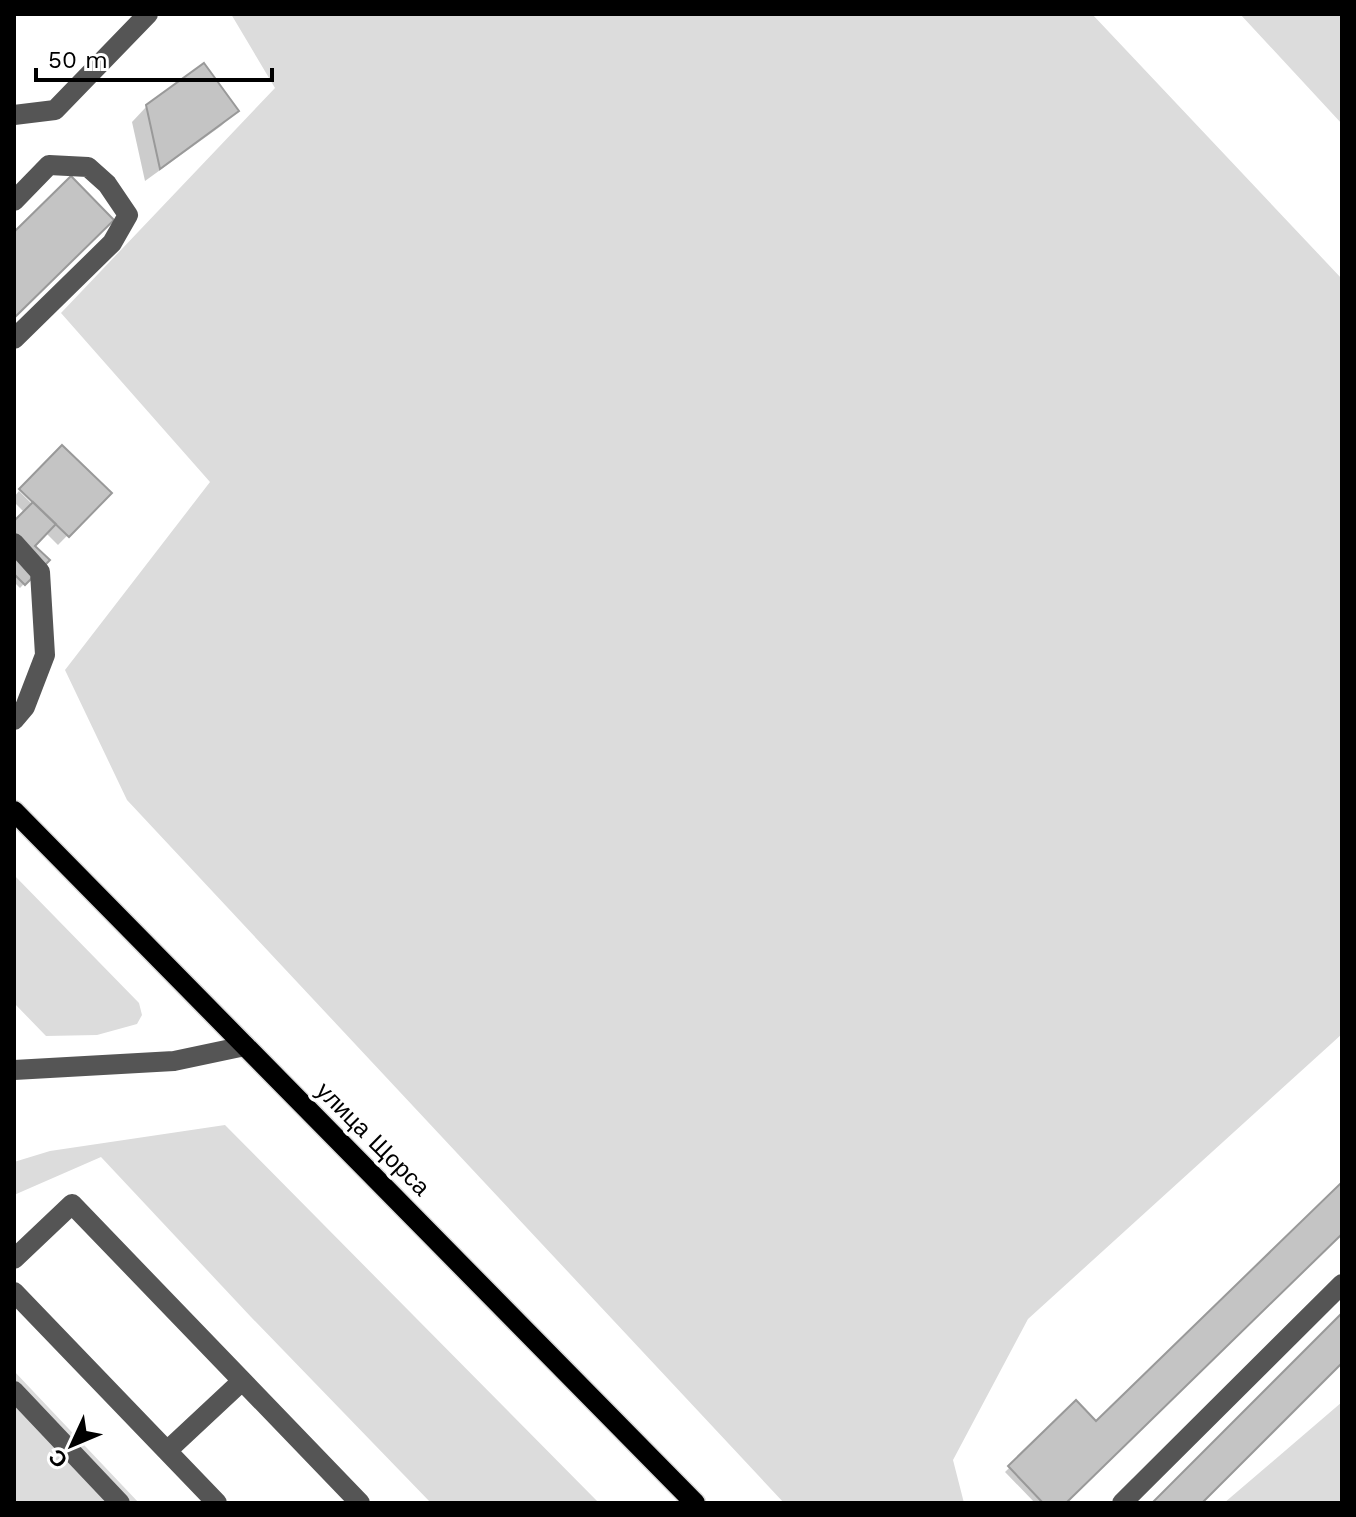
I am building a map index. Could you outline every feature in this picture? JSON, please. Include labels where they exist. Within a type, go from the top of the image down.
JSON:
[{"type":"main road","name":"улица Щорса","points":[[14,811],[695,1503]]},
{"type":"lane","points":[[14,115],[55,110],[148,14]]},
{"type":"lane","points":[[14,201],[49,165],[88,167],[107,184],[128,215],[112,243],[14,339]]},
{"type":"lane","points":[[14,543],[40,572],[45,655],[25,707],[14,720]]},
{"type":"lane","points":[[14,1070],[174,1061],[245,1046]]},
{"type":"lane","points":[[14,1259],[72,1204],[360,1503]]},
{"type":"lane","points":[[1122,1503],[1342,1284]]},
{"type":"lane","points":[[14,1292],[217,1503]]},
{"type":"lane","points":[[167,1451],[242,1381]]},
{"type":"lane","points":[[14,1391],[108,1499]]},
{"type":"shaded area","points":[[231,14],[1092,14],[1342,279],[1342,1034],[1028,1319],[953,1460],[964,1503],[784,1503],[127,800],[65,670],[210,482],[61,313],[275,88]]},
{"type":"shaded area","points":[[1240,14],[1342,14],[1342,124]]},
{"type":"shaded area","points":[[14,875],[139,1003],[142,1015],[137,1024],[97,1035],[46,1036],[14,1003]]},
{"type":"shaded area","points":[[225,1125],[599,1503],[431,1503],[101,1157],[14,1195],[14,1162],[50,1151]]},
{"type":"shaded area","points":[[14,1371],[139,1503],[14,1503]]},
{"type":"shaded area","points":[[1342,1402],[1342,1503],[1224,1503]]},
{"type":"building","points":[[204,63],[239,111],[160,169],[146,105]]},
{"type":"building","points":[[71,176],[114,220],[14,318],[14,232]]},
{"type":"building","points":[[62,445],[112,493],[69,537],[19,489]]},
{"type":"building","points":[[33,502],[56,524],[35,546],[50,560],[25,585],[14,574],[14,521]]},
{"type":"building","points":[[1342,1182],[1342,1234],[1066,1503],[1043,1503],[1008,1466],[1076,1400],[1096,1421]]},
{"type":"building","points":[[1342,1313],[1342,1363],[1202,1503],[1152,1503]]}]
